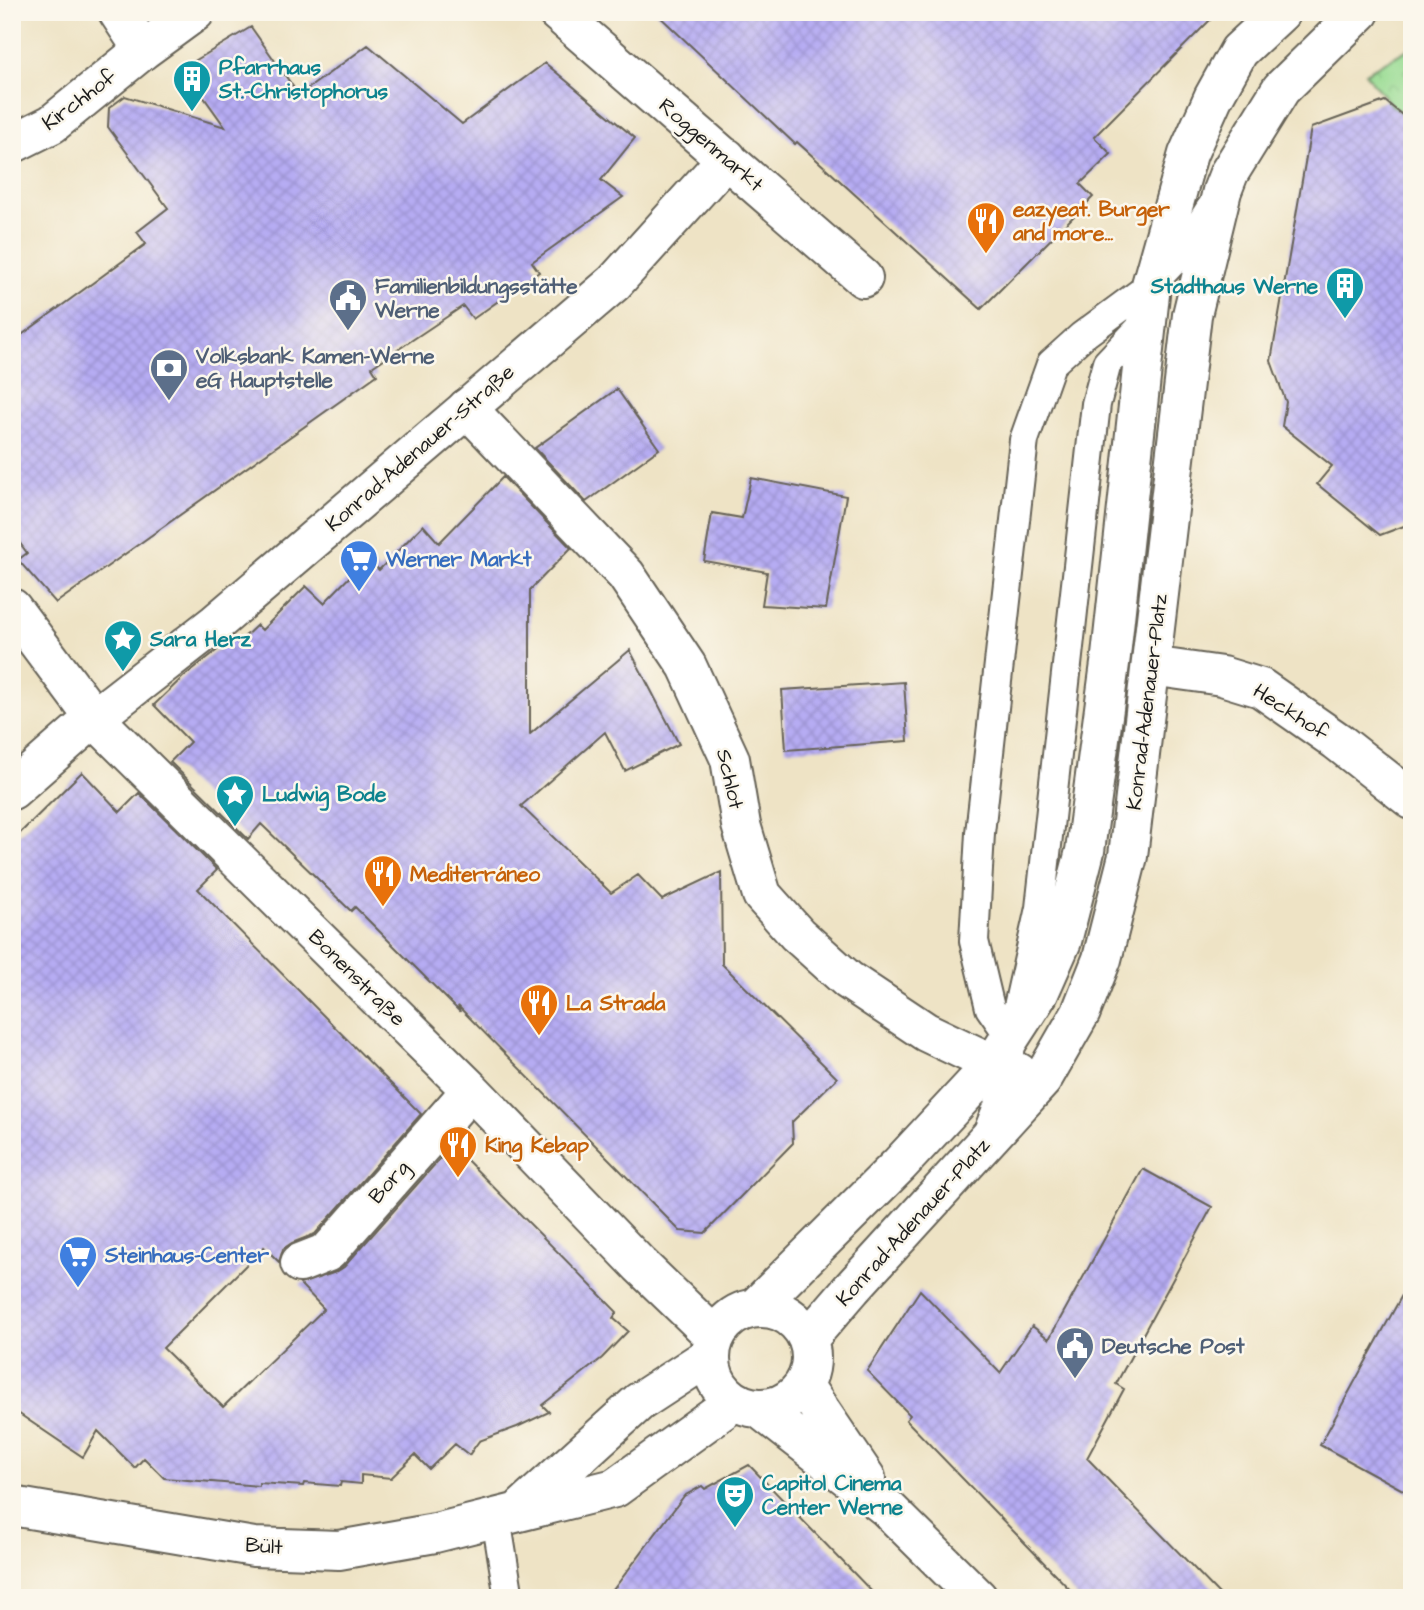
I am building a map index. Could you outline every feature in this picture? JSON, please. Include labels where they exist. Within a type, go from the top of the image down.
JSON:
[{"type":"street","points":[[118,12],[143,50]]},
{"type":"street","name":"Kirchhof","points":[[12,144],[52,124],[143,50],[195,12]]},
{"type":"street","name":"Roggenmarkt","points":[[557,12],[863,278]]},
{"type":"street","name":"Konrad-Adenauer-Platz","points":[[808,1339],[982,1146],[1039,993],[1062,941],[1085,851],[1111,656],[1151,285],[1188,154],[1213,98],[1239,51],[1280,12]]},
{"type":"street","name":"Konrad-Adenauer-Platz","points":[[756,1307],[899,1165],[1014,1063],[1081,1012],[1102,959],[1128,856],[1192,315],[1222,191],[1248,140],[1281,89],[1360,12]]},
{"type":"street","name":"Konrad-Adenauer-Straße","points":[[12,790],[94,718],[216,623],[614,283],[727,158]]},
{"type":"street","name":"Schlot","points":[[467,408],[626,575],[687,666],[730,759],[741,825],[762,895],[797,934],[848,980],[926,1032],[1014,1063]]},
{"type":"street","name":"Bonenstraße","points":[[12,608],[94,718],[471,1090],[640,1265],[713,1346]]},
{"type":"street","name":"Heckhof","points":[[1151,666],[1222,676],[1261,688],[1337,741],[1412,800]]},
{"type":"street","name":"Borg","points":[[300,1263],[328,1252],[471,1090]]},
{"type":"street","points":[[747,1405],[784,1403],[803,1385],[810,1370],[808,1339],[800,1325],[776,1309],[756,1307],[736,1313],[724,1322],[713,1346],[712,1371],[717,1383],[887,1508],[978,1598]]},
{"type":"street","name":"Bült","points":[[506,1516],[639,1402],[713,1346]]},
{"type":"street","points":[[803,1385],[887,1508]]},
{"type":"street","name":"Bült","points":[[12,1506],[254,1547],[339,1550],[435,1533],[615,1488],[747,1405]]},
{"type":"lane","points":[[1014,1063],[990,1007],[974,941],[980,833],[1024,440],[1051,364],[1082,336],[1151,285],[1183,251],[1222,191]]},
{"type":"lane","points":[[506,1516],[509,1598]]},
{"type":"green space","points":[[1412,47],[1412,122],[1390,104],[1365,73]]},
{"type":"building","points":[[655,12],[1218,12],[1094,137],[1111,154],[1080,184],[1093,197],[981,309],[797,142],[795,144]]},
{"type":"building","points":[[251,27],[299,95],[368,45],[462,124],[545,63],[635,138],[601,180],[623,197],[532,262],[539,272],[473,319],[463,306],[372,367],[377,375],[56,603],[18,560],[27,553],[12,532],[12,342],[146,244],[137,232],[168,208],[108,127],[109,108],[125,96],[225,127],[183,68]]},
{"type":"building","name":"Stadthaus Werne","points":[[1385,101],[1412,123],[1412,523],[1380,535],[1317,484],[1332,466],[1282,426],[1286,402],[1271,361],[1311,128]]},
{"type":"building","points":[[617,389],[659,449],[586,502],[535,448]]},
{"type":"building","points":[[503,477],[571,548],[530,590],[530,734],[630,650],[679,744],[625,771],[605,732],[521,806],[611,893],[638,875],[662,900],[721,872],[722,964],[837,1078],[792,1122],[793,1143],[705,1233],[680,1231],[458,1006],[460,1012],[355,907],[351,911],[261,824],[248,839],[170,762],[190,742],[154,705],[183,677],[234,637],[239,642],[257,625],[262,630],[306,586],[324,603],[367,559],[379,570],[423,525],[439,543]]},
{"type":"building","points":[[751,478],[846,496],[826,609],[762,605],[767,572],[704,561],[712,513],[742,518]]},
{"type":"building","points":[[904,682],[908,741],[786,750],[782,690]]},
{"type":"building","points":[[82,772],[120,812],[139,793],[217,870],[198,889],[421,1114],[315,1234],[283,1249],[279,1262],[264,1247],[163,1348],[223,1407],[324,1309],[300,1284],[344,1267],[452,1145],[617,1312],[613,1318],[628,1331],[602,1358],[542,1405],[549,1412],[479,1441],[469,1455],[455,1444],[429,1469],[415,1455],[391,1478],[361,1475],[361,1484],[341,1482],[340,1486],[304,1483],[303,1486],[259,1483],[259,1486],[164,1478],[144,1458],[135,1468],[98,1431],[83,1457],[12,1409],[12,841]]},
{"type":"building","name":"Deutsche Post","points":[[1143,1169],[1212,1207],[1116,1384],[1124,1389],[1087,1458],[1223,1598],[1078,1598],[906,1420],[910,1415],[867,1371],[920,1290],[1000,1373],[1032,1326],[1049,1339]]},
{"type":"building","points":[[1412,1277],[1412,1495],[1320,1445]]},
{"type":"building","name":"Capitol Cinema Center Werne","points":[[749,1465],[878,1598],[607,1598],[684,1496],[702,1486],[705,1489]]},
{"type":"place","name":"Pfarrhaus St.-Christophorus","points":[[192,113]]},
{"type":"place","name":"eazyeat. Burger and more…","points":[[986,255]]},
{"type":"place","name":"Stadthaus Werne","points":[[1345,320]]},
{"type":"place","name":"Familienbildungsstätte Werne","points":[[348,332]]},
{"type":"place","name":"Volksbank Kamen-Werne eG Hauptstelle","points":[[169,402]]},
{"type":"place","name":"Werner Markt","points":[[359,593]]},
{"type":"place","name":"Sara Herz","points":[[123,673]]},
{"type":"place","name":"Ludwig Bode","points":[[235,828]]},
{"type":"place","name":"Mediterráneo","points":[[383,908]]},
{"type":"place","name":"La Strada","points":[[539,1037]]},
{"type":"place","name":"King Kebap","points":[[458,1179]]},
{"type":"place","name":"Steinhaus-Center","points":[[78,1289]]},
{"type":"place","name":"Deutsche Post","points":[[1075,1380]]},
{"type":"place","name":"Capitol Cinema Center Werne","points":[[735,1529]]}]
